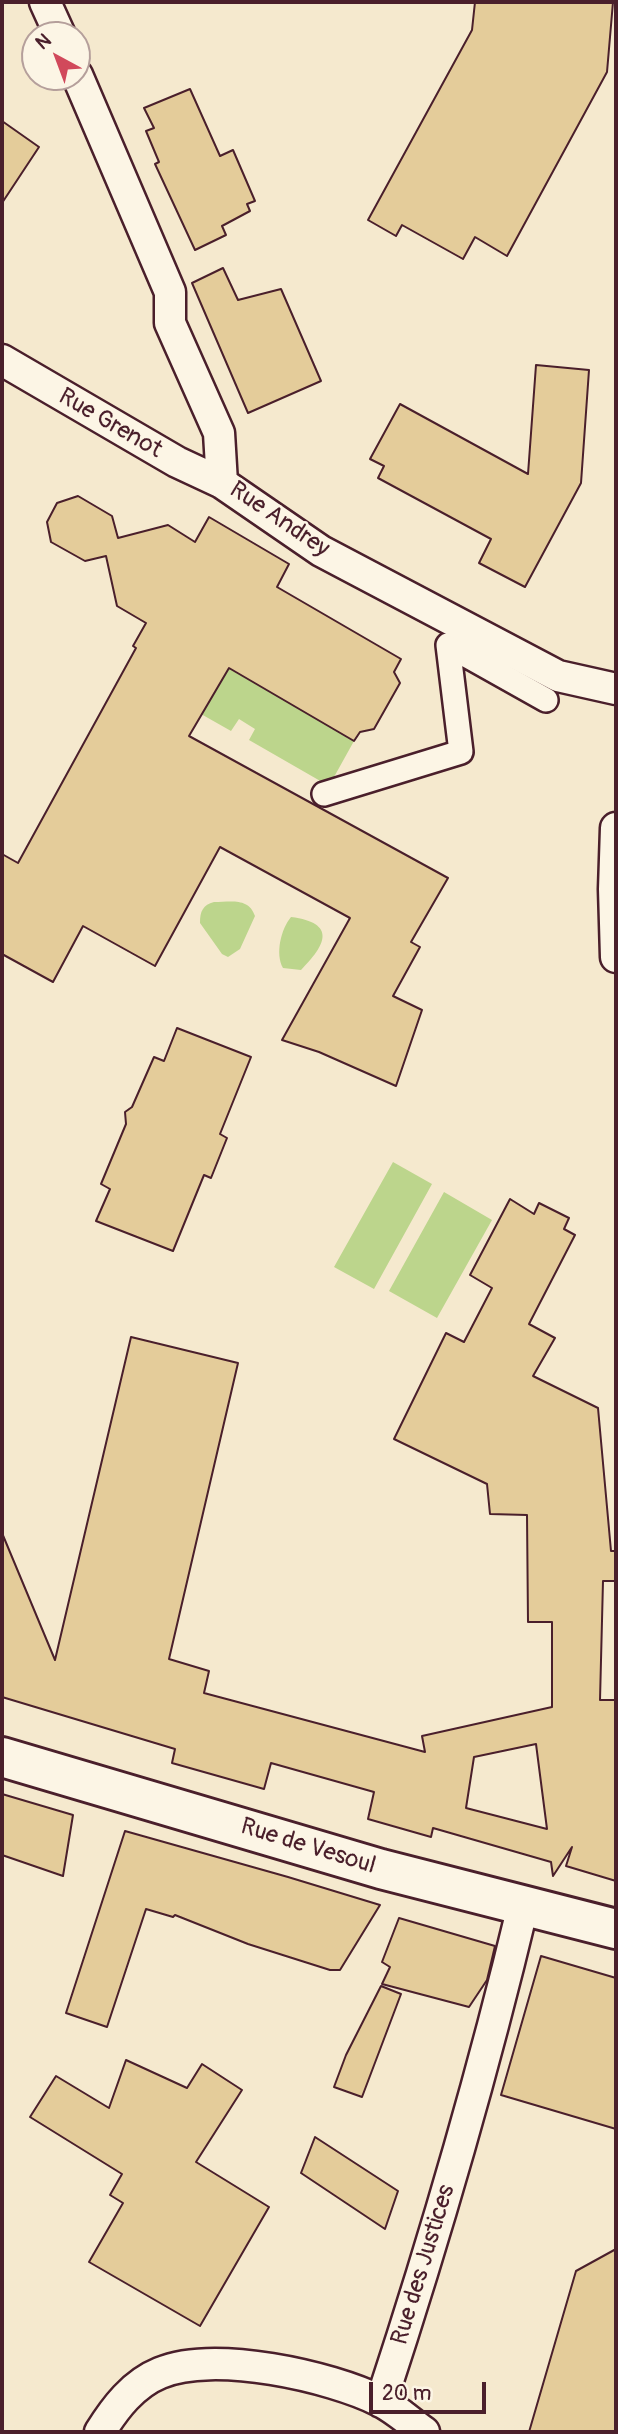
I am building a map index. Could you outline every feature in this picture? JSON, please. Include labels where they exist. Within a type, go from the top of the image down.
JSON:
[{"type":"main road","name":"Rue de Vesoul","points":[[2,1758],[381,1869],[616,1929]]},
{"type":"street","points":[[45,2],[54,21]]},
{"type":"street","name":"Rue Andrey","points":[[84,91],[170,292],[170,323],[219,433],[222,483],[321,551],[558,676],[616,689]]},
{"type":"street","name":"Rue Grenot","points":[[2,360],[165,455],[222,483]]},
{"type":"street","points":[[324,794],[461,752],[448,645],[546,700]]},
{"type":"street","points":[[616,828],[616,957]]},
{"type":"street","name":"Rue des Justices","points":[[381,2402],[434,2239],[491,2037],[523,1906]]},
{"type":"street","points":[[100,2432],[126,2396],[160,2373],[191,2365],[238,2365],[314,2377],[381,2402],[424,2432]]},
{"type":"green space","points":[[229,668],[354,741],[329,786],[249,740],[255,729],[239,719],[231,731],[201,714]]},
{"type":"green space","points":[[214,902],[244,903],[255,916],[240,949],[228,957],[222,954],[200,923],[203,909]]},
{"type":"green space","points":[[291,917],[315,924],[323,936],[316,952],[301,970],[283,968],[279,956],[284,928]]},
{"type":"green space","points":[[393,1162],[432,1184],[374,1289],[334,1267]]},
{"type":"green space","points":[[444,1192],[492,1220],[437,1318],[389,1291]]},
{"type":"building","points":[[475,2],[613,2],[607,72],[507,256],[475,237],[463,259],[402,225],[396,236],[368,220],[472,30]]},
{"type":"building","points":[[190,89],[220,156],[233,150],[255,201],[247,204],[250,211],[222,226],[226,235],[195,250],[155,164],[159,162],[146,131],[154,128],[144,108]]},
{"type":"building","points":[[2,121],[39,147],[2,203]]},
{"type":"building","points":[[223,268],[238,300],[281,289],[321,381],[248,413],[192,283]]},
{"type":"building","points":[[536,365],[589,370],[581,483],[525,587],[479,563],[491,539],[378,478],[384,466],[370,459],[400,404],[528,474]]},
{"type":"building","points":[[78,496],[112,516],[118,538],[168,525],[195,542],[209,517],[289,564],[277,587],[401,659],[394,672],[400,683],[374,729],[360,732],[354,741],[229,668],[189,736],[448,878],[411,942],[420,947],[393,996],[422,1010],[396,1086],[319,1052],[282,1040],[350,918],[220,847],[155,966],[83,926],[53,982],[2,954],[2,854],[18,863],[136,648],[133,646],[146,623],[117,606],[106,556],[85,561],[51,542],[47,522],[57,503]]},
{"type":"building","points":[[177,1028],[251,1057],[220,1134],[227,1138],[211,1178],[204,1175],[173,1251],[96,1221],[110,1189],[101,1184],[126,1124],[125,1112],[132,1107],[154,1057],[164,1061]]},
{"type":"building","points":[[510,1199],[534,1214],[539,1203],[569,1218],[564,1229],[575,1235],[529,1324],[555,1338],[533,1376],[598,1408],[611,1551],[616,1551],[616,1581],[603,1581],[600,1700],[616,1700],[616,1881],[566,1866],[572,1847],[553,1876],[551,1862],[433,1828],[431,1837],[368,1819],[374,1792],[271,1763],[264,1789],[172,1763],[175,1749],[2,1697],[2,1533],[55,1660],[131,1337],[238,1363],[169,1659],[209,1671],[204,1693],[425,1752],[422,1736],[552,1707],[552,1622],[528,1622],[527,1515],[490,1514],[487,1484],[394,1439],[446,1333],[464,1342],[492,1288],[470,1275]],"holes":[[[536,1744],[547,1829],[466,1808],[474,1757]]]},
{"type":"building","points":[[2,1794],[73,1815],[63,1876],[2,1855]]},
{"type":"building","points":[[125,1831],[380,1905],[340,1970],[330,1970],[248,1944],[175,1915],[173,1917],[146,1909],[107,2027],[66,2013]]},
{"type":"building","points":[[399,1918],[495,1946],[487,1980],[469,2007],[382,1984],[390,1967],[382,1962]]},
{"type":"building","points":[[541,1956],[616,1978],[616,2129],[501,2095]]},
{"type":"building","points":[[381,1986],[401,1994],[362,2097],[334,2087],[346,2055]]},
{"type":"building","points":[[126,2060],[187,2088],[202,2064],[242,2090],[196,2162],[269,2207],[200,2326],[89,2262],[123,2203],[110,2195],[122,2174],[30,2117],[56,2076],[109,2108]]},
{"type":"building","points":[[315,2137],[398,2191],[385,2229],[301,2173]]},
{"type":"building","points":[[616,2249],[616,2432],[529,2432],[576,2271]]}]
